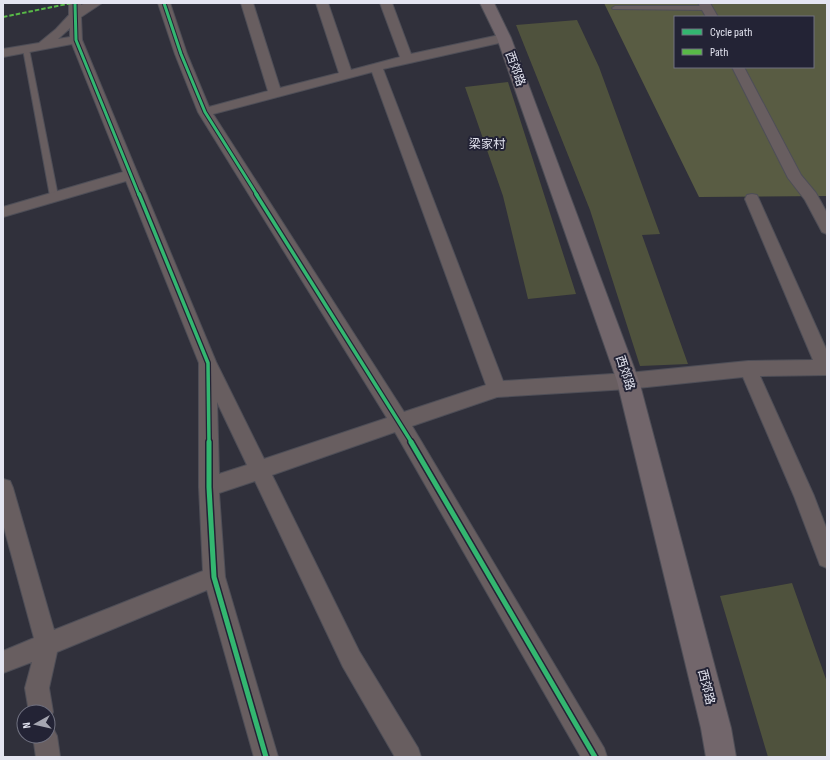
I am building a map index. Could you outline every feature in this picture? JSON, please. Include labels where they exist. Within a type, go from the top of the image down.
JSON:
[{"type":"main road","name":"西郊路","points":[[487,3],[504,38],[628,381],[716,728],[721,757]]},
{"type":"street","points":[[44,46],[60,32],[75,9],[96,3]]},
{"type":"street","points":[[164,3],[181,54],[205,112],[400,422],[595,757]]},
{"type":"street","points":[[247,3],[275,94]]},
{"type":"street","points":[[322,3],[346,75]]},
{"type":"street","points":[[386,3],[407,58]]},
{"type":"street","points":[[75,9],[76,40],[208,363],[351,659],[409,757]]},
{"type":"street","points":[[205,112],[407,58],[504,38]]},
{"type":"street","points":[[3,53],[76,40]]},
{"type":"street","points":[[376,67],[497,389]]},
{"type":"street","points":[[739,68],[795,178],[811,197],[827,228]]},
{"type":"street","points":[[3,212],[130,175]]},
{"type":"street","points":[[209,487],[497,389],[628,381],[748,369],[826,367],[752,199]]},
{"type":"street","points":[[208,363],[209,487],[214,577],[266,757]]},
{"type":"street","points":[[748,369],[804,496],[827,558]]},
{"type":"street","points":[[3,488],[47,644],[38,688],[40,704]]},
{"type":"street","points":[[3,662],[214,577]]},
{"type":"street","points":[[46,744],[48,757]]},
{"type":"lane","points":[[615,8],[708,9]]},
{"type":"lane","points":[[26,49],[54,196]]},
{"type":"green space","points":[[604,3],[827,3],[827,196],[699,197]]},
{"type":"green space","points":[[577,20],[599,67],[660,234],[642,235],[688,364],[640,366],[590,210],[516,25]]},
{"type":"green space","points":[[508,82],[576,294],[528,299],[503,196],[465,87]]},
{"type":"green space","points":[[792,583],[827,682],[827,757],[768,757],[720,596]]},
{"type":"marked path","points":[[3,17],[72,3]]},
{"type":"cycle path","points":[[75,3],[76,40],[208,363],[209,487],[214,577],[266,757]]},
{"type":"cycle path","points":[[164,3],[181,54],[205,112],[398,419],[595,757]]},
{"type":"district","name":"梁家村","points":[[487,144]]}]
